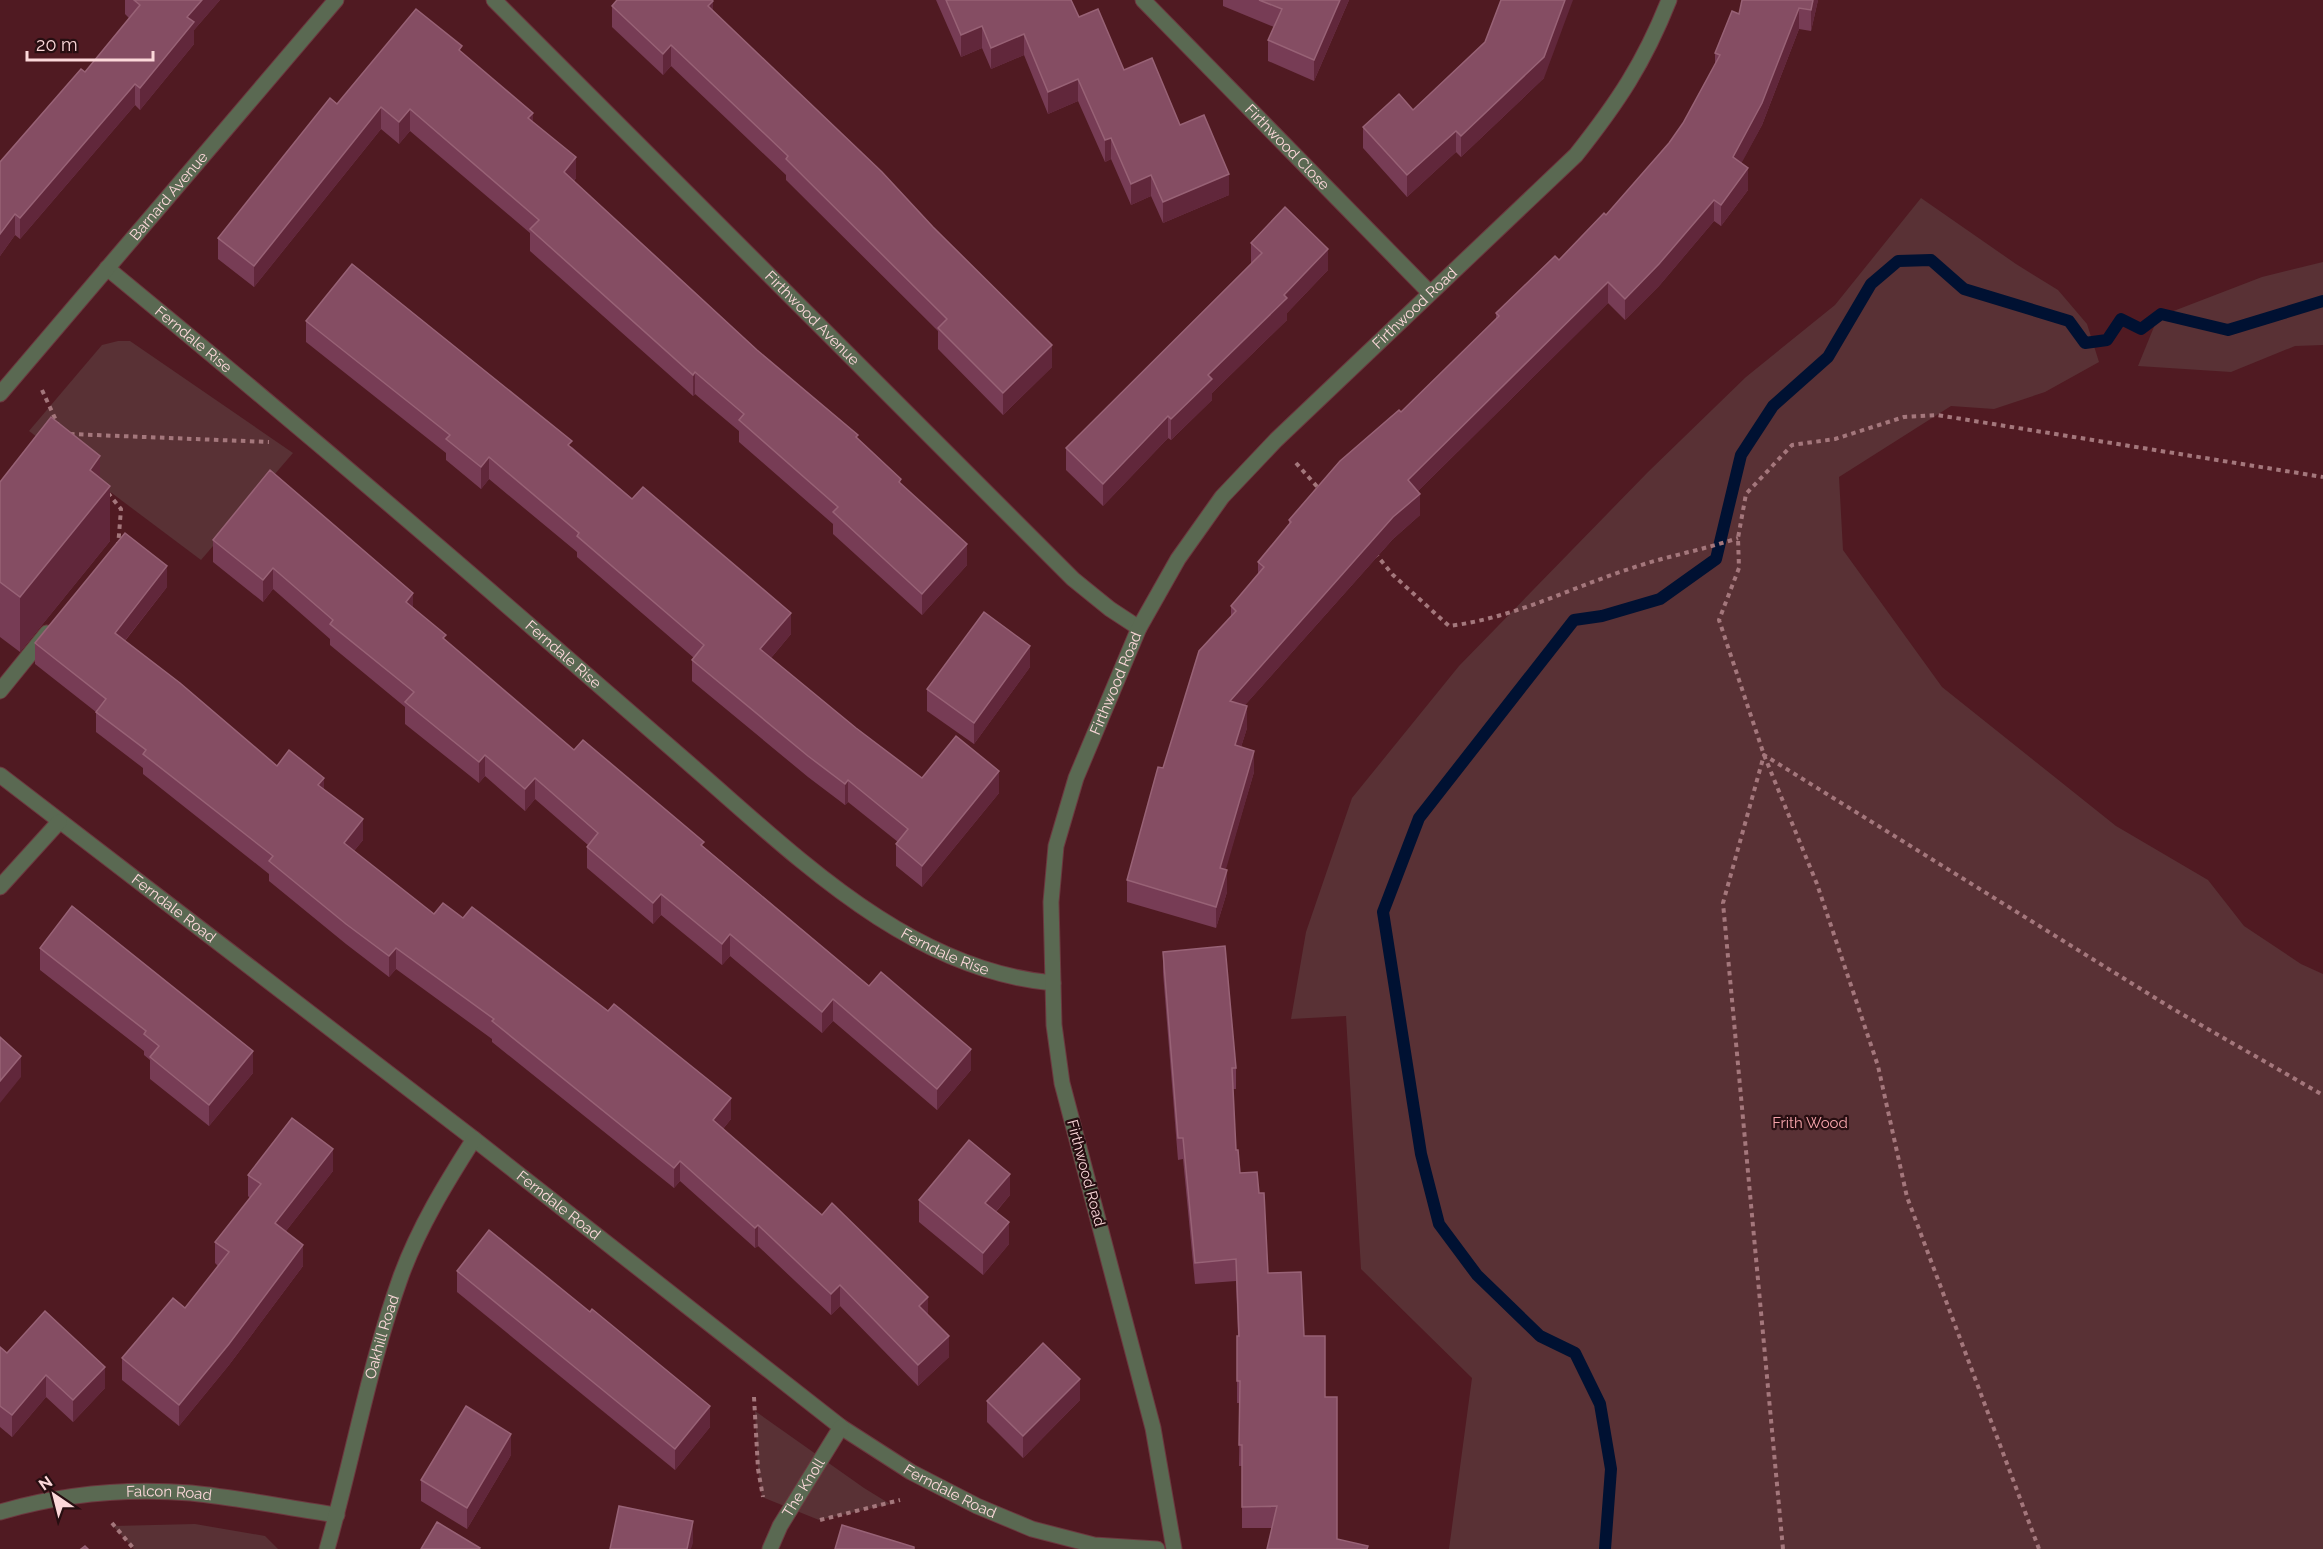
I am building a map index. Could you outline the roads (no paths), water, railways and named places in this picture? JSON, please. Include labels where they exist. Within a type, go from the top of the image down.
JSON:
[{"type":"street","name":"Barnard Avenue","points":[[0,394],[336,0]]},
{"type":"street","name":"Firthwood Avenue","points":[[494,0],[1073,579],[1110,609],[1139,628]]},
{"type":"street","name":"Firthwood Close","points":[[1143,0],[1430,293]]},
{"type":"street","name":"Firthwood Road","points":[[1174,1549],[1153,1428],[1062,1083],[1054,1025],[1052,903],[1056,846],[1076,778],[1139,628],[1178,559],[1222,497],[1276,440],[1576,155],[1618,102],[1646,54],[1669,0]]},
{"type":"street","name":"Ferndale Rise","points":[[107,268],[321,444],[809,867],[908,935],[958,960],[1019,980],[1053,983]]},
{"type":"street","points":[[0,692],[59,620]]},
{"type":"street","name":"Ferndale Road","points":[[0,775],[474,1139],[841,1427],[911,1472],[977,1506],[1032,1529],[1094,1545],[1157,1549]]},
{"type":"street","points":[[0,887],[59,822]]},
{"type":"street","name":"Oakhill Road","points":[[327,1549],[381,1337],[402,1274],[430,1209],[474,1139]]},
{"type":"street","name":"The Knoll","points":[[770,1549],[780,1526],[841,1427]]},
{"type":"street","name":"Falcon Road","points":[[0,1512],[40,1500],[96,1493],[190,1493],[337,1515]]},
{"type":"waterway","points":[[1605,1549],[1611,1469],[1600,1404],[1575,1353],[1540,1336],[1477,1275],[1439,1224],[1421,1154],[1383,912],[1419,818],[1574,620],[1602,616],[1660,599],[1716,559],[1741,455],[1773,406],[1828,357],[1871,284],[1898,261],[1931,260],[1964,289],[2069,321],[2085,343],[2107,340],[2121,319],[2141,329],[2161,314],[2228,330],[2323,301]]},
{"type":"park label","name":"Frith Wood","points":[[1810,1123]]}]
